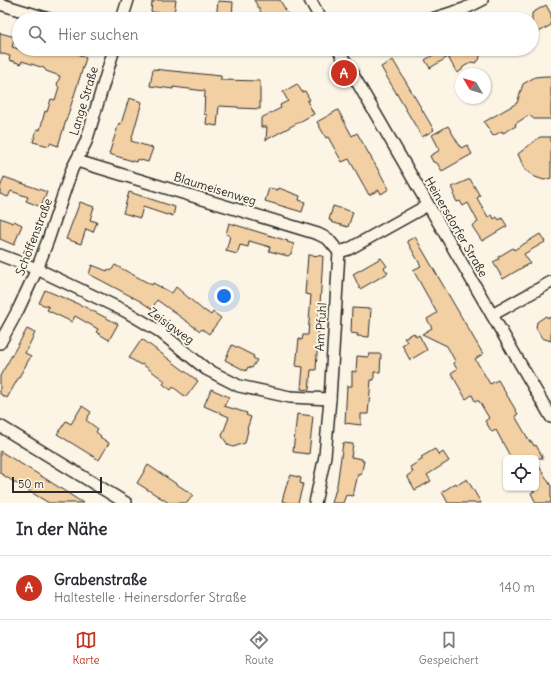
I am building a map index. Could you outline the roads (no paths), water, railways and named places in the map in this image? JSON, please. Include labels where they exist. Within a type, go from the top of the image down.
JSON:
[{"type":"street","points":[[124,12],[128,0]]},
{"type":"street","points":[[310,0],[317,12]]},
{"type":"street","points":[[454,12],[482,0]]},
{"type":"street","points":[[0,4],[26,12]]},
{"type":"street","name":"Lange Straße","points":[[77,160],[86,142],[112,56]]},
{"type":"street","name":"Heinersdorfer Straße","points":[[342,56],[551,417]]},
{"type":"street","name":"Blaumeisenweg","points":[[77,160],[318,234],[328,239],[339,252]]},
{"type":"street","name":"Schöffenstraße","points":[[0,343],[18,310],[36,269],[63,200],[72,169],[77,160]]},
{"type":"street","points":[[339,252],[349,249],[428,205]]},
{"type":"street","name":"Am Pfuhl","points":[[315,503],[325,456],[339,252]]},
{"type":"street","name":"Zeisigweg","points":[[0,255],[36,269],[125,311],[158,331],[206,369],[239,386],[290,396],[330,399]]},
{"type":"street","points":[[492,316],[551,282]]},
{"type":"street","points":[[0,426],[126,503]]},
{"type":"place","name":"Grabenstraße","points":[[344,73]]}]
